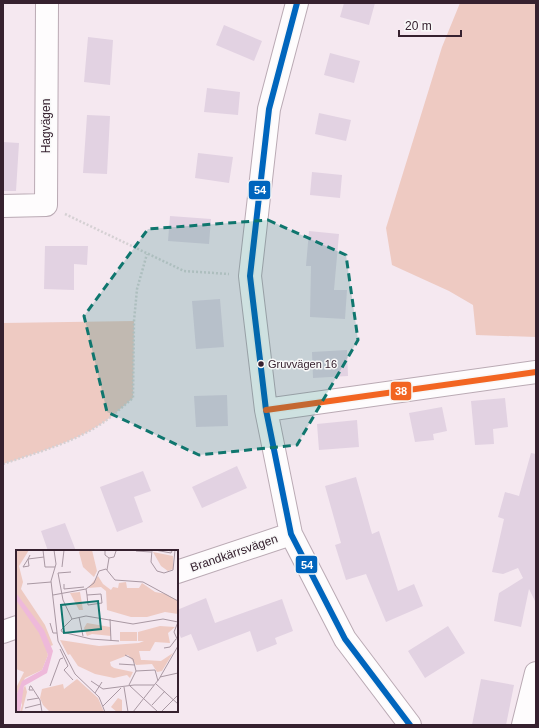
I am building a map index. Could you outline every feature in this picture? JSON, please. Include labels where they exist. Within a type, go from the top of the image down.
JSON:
[{"type":"street","name":"Hagvägen","points":[[46,205],[47,3]]},
{"type":"street","points":[[297,3],[269,109],[250,276],[266,410],[291,534],[345,639],[410,725]]},
{"type":"street","points":[[3,206],[46,205]]},
{"type":"street","points":[[266,410],[536,372]]},
{"type":"street","name":"Brandkärrsvägen","points":[[178,572],[291,534]]},
{"type":"street","points":[[3,632],[16,628]]},
{"type":"street","points":[[523,725],[536,673]]},
{"type":"path","points":[[46,205],[184,271],[250,276]]},
{"type":"path","points":[[3,464],[75,438],[101,424],[133,398],[134,321],[137,289],[147,254]]},
{"type":"highlighted area","points":[[268,220],[346,255],[358,340],[297,445],[199,455],[107,412],[84,316],[148,229]]},
{"type":"shaded area","points":[[460,3],[536,3],[536,337],[476,335],[473,305],[449,291],[392,265],[386,228],[442,47]]},
{"type":"shaded area","points":[[134,321],[133,398],[113,415],[90,431],[54,447],[3,464],[3,323]]},
{"type":"building","points":[[344,3],[375,3],[369,25],[340,17]]},
{"type":"building","points":[[224,25],[262,41],[254,61],[216,45]]},
{"type":"building","points":[[88,37],[113,40],[110,85],[84,82]]},
{"type":"building","points":[[330,53],[360,61],[354,83],[324,75]]},
{"type":"building","points":[[207,88],[240,92],[238,115],[204,112]]},
{"type":"building","points":[[319,113],[351,120],[346,141],[315,134]]},
{"type":"building","points":[[87,115],[110,116],[107,174],[83,173]]},
{"type":"building","points":[[3,142],[19,143],[16,191],[3,191]]},
{"type":"building","points":[[198,153],[233,157],[229,183],[195,178]]},
{"type":"building","points":[[312,172],[342,175],[340,198],[310,195]]},
{"type":"building","points":[[170,216],[211,219],[209,244],[168,241]]},
{"type":"building","points":[[309,231],[339,234],[334,290],[347,290],[345,319],[310,317],[311,266],[306,266]]},
{"type":"building","points":[[45,246],[88,246],[87,265],[74,264],[74,290],[44,289]]},
{"type":"building","points":[[220,299],[224,347],[196,349],[192,301]]},
{"type":"building","points":[[347,350],[348,376],[313,378],[312,352]]},
{"type":"building","points":[[227,395],[228,426],[196,427],[194,396]]},
{"type":"building","points":[[505,398],[508,427],[493,429],[494,444],[475,445],[471,401]]},
{"type":"building","points":[[442,407],[447,431],[433,434],[434,440],[415,442],[409,413]]},
{"type":"building","points":[[357,420],[359,447],[319,450],[317,424]]},
{"type":"building","points":[[531,453],[536,454],[536,603],[529,589],[521,627],[494,621],[499,593],[523,578],[518,568],[503,574],[492,572],[504,519],[498,517],[505,492],[519,496]]},
{"type":"building","points":[[237,466],[247,488],[202,508],[192,487]]},
{"type":"building","points":[[143,471],[151,491],[134,497],[143,522],[117,532],[100,487]]},
{"type":"building","points":[[356,477],[372,534],[379,531],[398,591],[414,584],[423,606],[386,622],[366,574],[346,580],[335,545],[341,543],[325,486]]},
{"type":"building","points":[[65,523],[76,550],[48,550],[41,531]]},
{"type":"building","points":[[206,598],[215,623],[282,599],[293,631],[275,638],[277,644],[257,652],[250,631],[198,651],[191,634],[181,638],[178,631],[178,610]]},
{"type":"building","points":[[448,626],[465,653],[425,678],[408,651]]},
{"type":"building","points":[[481,679],[514,685],[506,725],[472,725]]},
{"type":"transit line","name":"54","points":[[297,3],[269,109],[250,276],[266,410],[291,534],[345,639],[410,725]]},
{"type":"transit line","name":"38","points":[[266,410],[536,372]]},
{"type":"place","name":"Gruvvägen 16","points":[[261,364]]}]
